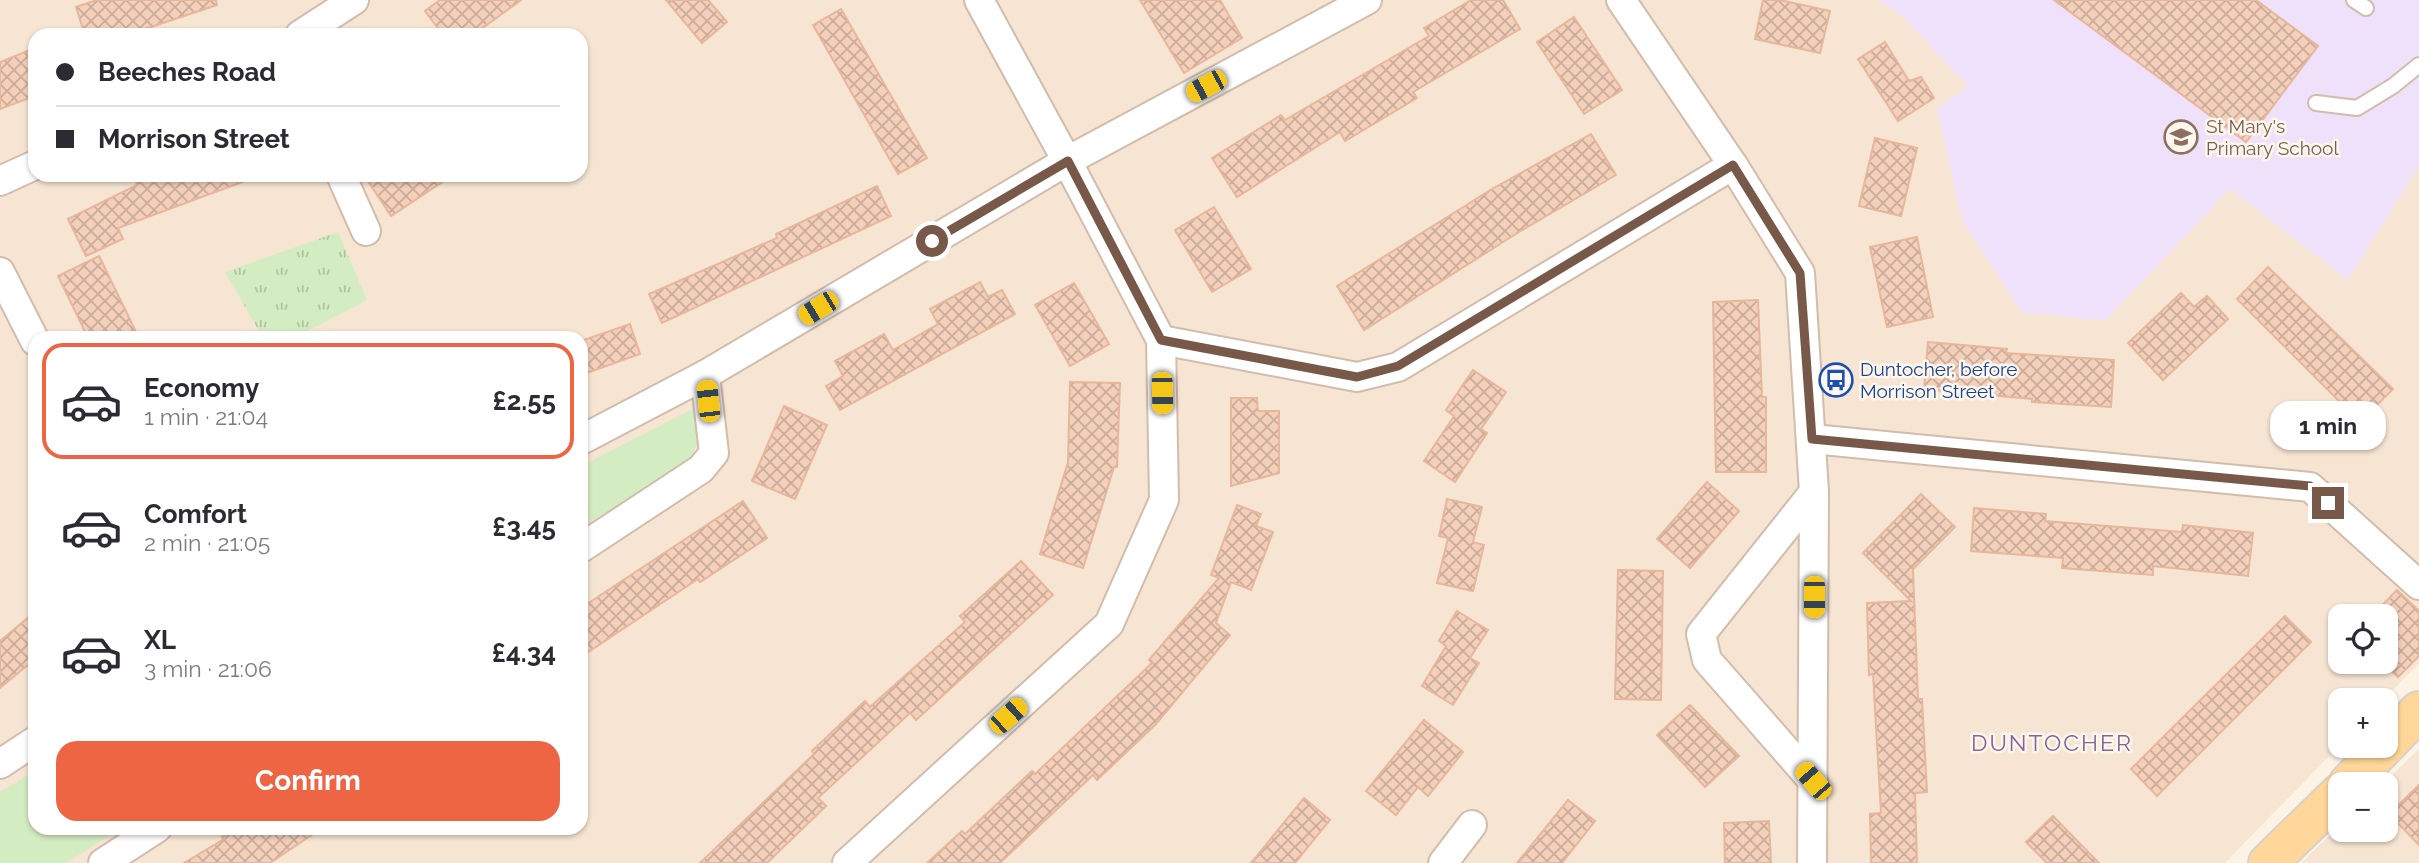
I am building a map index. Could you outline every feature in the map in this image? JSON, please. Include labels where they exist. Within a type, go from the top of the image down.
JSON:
[{"type":"main road","points":[[2360,772],[2419,711]]},
{"type":"main road","points":[[2268,863],[2328,805]]},
{"type":"street","points":[[318,28],[354,0]]},
{"type":"street","points":[[847,863],[1109,624],[1164,500],[1161,340],[1068,161],[979,0]]},
{"type":"street","points":[[588,436],[705,376],[1068,161],[1367,0]]},
{"type":"street","points":[[1621,0],[1733,165],[1800,273],[1814,492],[1812,863]]},
{"type":"street","points":[[1161,340],[1357,377],[1398,366],[1733,165]]},
{"type":"street","points":[[0,181],[28,168]]},
{"type":"street","points":[[344,182],[366,231]]},
{"type":"street","points":[[0,272],[30,331]]},
{"type":"street","points":[[588,543],[701,469],[714,453],[705,376]]},
{"type":"street","points":[[1812,439],[2310,486],[2419,585]]},
{"type":"street","points":[[1813,781],[1707,660],[1700,634],[1814,492]]},
{"type":"street","points":[[0,764],[28,746]]},
{"type":"street","points":[[1443,863],[1472,824]]},
{"type":"street","points":[[103,863],[146,835]]},
{"type":"lane","points":[[2316,103],[2357,108],[2393,86],[2419,65]]},
{"type":"shaded area","points":[[0,0],[2419,0],[2419,663],[2395,688],[2328,688],[2328,757],[2225,863],[0,863]]},
{"type":"shaded area","name":"St Mary's Primary School","points":[[1879,0],[2419,0],[2419,166],[2348,280],[2230,189],[2105,321],[2021,312],[1962,220],[1937,109],[1968,86],[1902,16]]},
{"type":"shaded area","points":[[2419,749],[2419,863],[2301,863],[2328,837],[2328,842],[2398,842],[2398,772],[2395,772]]},
{"type":"green space","points":[[338,232],[367,300],[307,331],[259,331],[225,272]]},
{"type":"green space","points":[[691,410],[698,416],[698,442],[690,459],[588,524],[588,462]]},
{"type":"green space","points":[[28,775],[28,835],[110,835],[66,863],[0,863],[0,792]]},
{"type":"building","points":[[97,0],[216,0],[217,5],[148,28],[83,28],[76,7]]},
{"type":"building","points":[[440,0],[521,0],[483,28],[438,28],[425,11]]},
{"type":"building","points":[[666,0],[708,0],[727,22],[702,43]]},
{"type":"building","points":[[1140,0],[1220,0],[1242,38],[1184,73]]},
{"type":"building","points":[[1471,0],[1503,0],[1520,29],[1413,92],[1417,98],[1345,141],[1340,132],[1237,197],[1212,158],[1281,115],[1285,120],[1429,36],[1424,28]]},
{"type":"building","points":[[1763,0],[1780,0],[1830,11],[1820,53],[1755,39]]},
{"type":"building","points":[[2054,0],[2256,0],[2318,46],[2246,142]]},
{"type":"building","points":[[841,9],[927,158],[898,174],[813,25]]},
{"type":"building","points":[[1574,17],[1622,90],[1584,114],[1537,42]]},
{"type":"building","points":[[1885,42],[1909,81],[1921,77],[1934,98],[1898,121],[1858,59]]},
{"type":"building","points":[[28,51],[28,99],[0,109],[0,62]]},
{"type":"building","points":[[1591,134],[1616,175],[1519,232],[1364,330],[1337,286],[1492,189]]},
{"type":"building","points":[[1875,138],[1917,148],[1901,216],[1859,206]]},
{"type":"building","points":[[136,182],[242,182],[118,228],[123,239],[86,256],[68,219],[137,185]]},
{"type":"building","points":[[369,182],[442,182],[391,216]]},
{"type":"building","points":[[877,186],[891,216],[662,323],[649,294],[777,238],[776,234]]},
{"type":"building","points":[[1214,207],[1251,269],[1212,292],[1175,230]]},
{"type":"building","points":[[1917,237],[1933,317],[1887,327],[1870,247]]},
{"type":"building","points":[[99,256],[136,331],[85,331],[58,276]]},
{"type":"building","points":[[2268,267],[2393,389],[2360,422],[2237,299]]},
{"type":"building","points":[[980,282],[988,297],[1002,290],[1015,314],[840,410],[826,386],[843,376],[835,361],[884,334],[893,350],[938,324],[930,309]]},
{"type":"building","points":[[1074,283],[1109,344],[1070,366],[1035,305]]},
{"type":"building","points":[[2181,293],[2194,307],[2207,296],[2228,319],[2163,380],[2128,343]]},
{"type":"building","points":[[1758,300],[1762,397],[1766,397],[1766,472],[1716,472],[1713,302]]},
{"type":"building","points":[[630,324],[640,354],[588,373],[588,339]]},
{"type":"building","points":[[1928,342],[2007,349],[2006,353],[2114,360],[2111,407],[2032,402],[2032,399],[1924,389]]},
{"type":"building","points":[[1473,370],[1506,392],[1481,429],[1487,433],[1455,482],[1424,461],[1454,416],[1446,410]]},
{"type":"building","points":[[1070,382],[1120,383],[1117,467],[1114,467],[1083,568],[1040,554],[1068,462]]},
{"type":"building","points":[[1231,398],[1257,398],[1258,411],[1279,411],[1279,473],[1231,486]]},
{"type":"building","points":[[784,406],[827,425],[795,499],[752,481]]},
{"type":"building","points":[[1707,482],[1739,511],[1690,568],[1657,539]]},
{"type":"building","points":[[1921,494],[1955,527],[1913,569],[1918,699],[1922,699],[1927,792],[1915,793],[1917,863],[1871,863],[1870,814],[1881,813],[1873,674],[1869,675],[1867,603],[1911,601],[1863,553]]},
{"type":"building","points":[[1447,499],[1482,507],[1473,542],[1484,545],[1473,591],[1437,583],[1448,538],[1439,536]]},
{"type":"building","points":[[743,501],[767,538],[700,582],[698,579],[588,652],[588,603]]},
{"type":"building","points":[[1237,505],[1261,514],[1256,526],[1273,532],[1251,590],[1231,582],[1216,623],[1230,635],[1156,724],[1097,780],[1093,775],[1000,863],[927,863],[962,831],[965,834],[1032,771],[1035,774],[1152,663],[1149,660],[1219,578],[1211,575]]},
{"type":"building","points":[[1974,508],[2046,514],[2045,521],[2182,532],[2183,525],[2253,533],[2248,576],[2153,566],[2153,575],[2062,568],[2063,558],[1971,551]]},
{"type":"building","points":[[1021,561],[1053,595],[916,720],[910,713],[818,798],[826,806],[767,863],[700,863],[865,701],[870,707],[965,622],[960,616]]},
{"type":"building","points":[[1618,570],[1663,571],[1661,700],[1615,699]]},
{"type":"building","points":[[2397,590],[2419,611],[2419,656],[2398,677],[2395,674],[2398,674],[2398,604],[2384,604]]},
{"type":"building","points":[[1457,611],[1488,630],[1470,658],[1479,663],[1453,705],[1422,686],[1446,646],[1439,641]]},
{"type":"building","points":[[2285,616],[2311,642],[2157,796],[2131,769]]},
{"type":"building","points":[[28,618],[28,665],[0,688],[0,641]]},
{"type":"building","points":[[1690,705],[1739,756],[1705,787],[1657,735]]},
{"type":"building","points":[[1424,720],[1463,752],[1428,796],[1418,787],[1396,815],[1366,791]]},
{"type":"building","points":[[2419,785],[2419,845],[2398,823],[2398,805]]},
{"type":"building","points":[[1304,798],[1330,820],[1295,863],[1251,863]]},
{"type":"building","points":[[1568,800],[1595,821],[1562,863],[1517,863]]},
{"type":"building","points":[[2053,816],[2099,863],[2047,863],[2026,842]]},
{"type":"building","points":[[1769,821],[1771,863],[1725,863],[1724,823]]},
{"type":"building","points":[[312,835],[270,863],[184,863],[224,839],[222,837]]},
{"type":"place","name":"St Mary's Primary School","points":[[2181,137]]},
{"type":"place","name":"Duntocher, before Morrison Street","points":[[1836,380]]},
{"type":"district","name":"DUNTOCHER","points":[[2052,742]]},
{"type":"route","points":[[932,241],[1068,161],[1161,340],[1357,377],[1398,366],[1733,165],[1800,273],[1812,439],[2310,486],[2328,503]]}]
